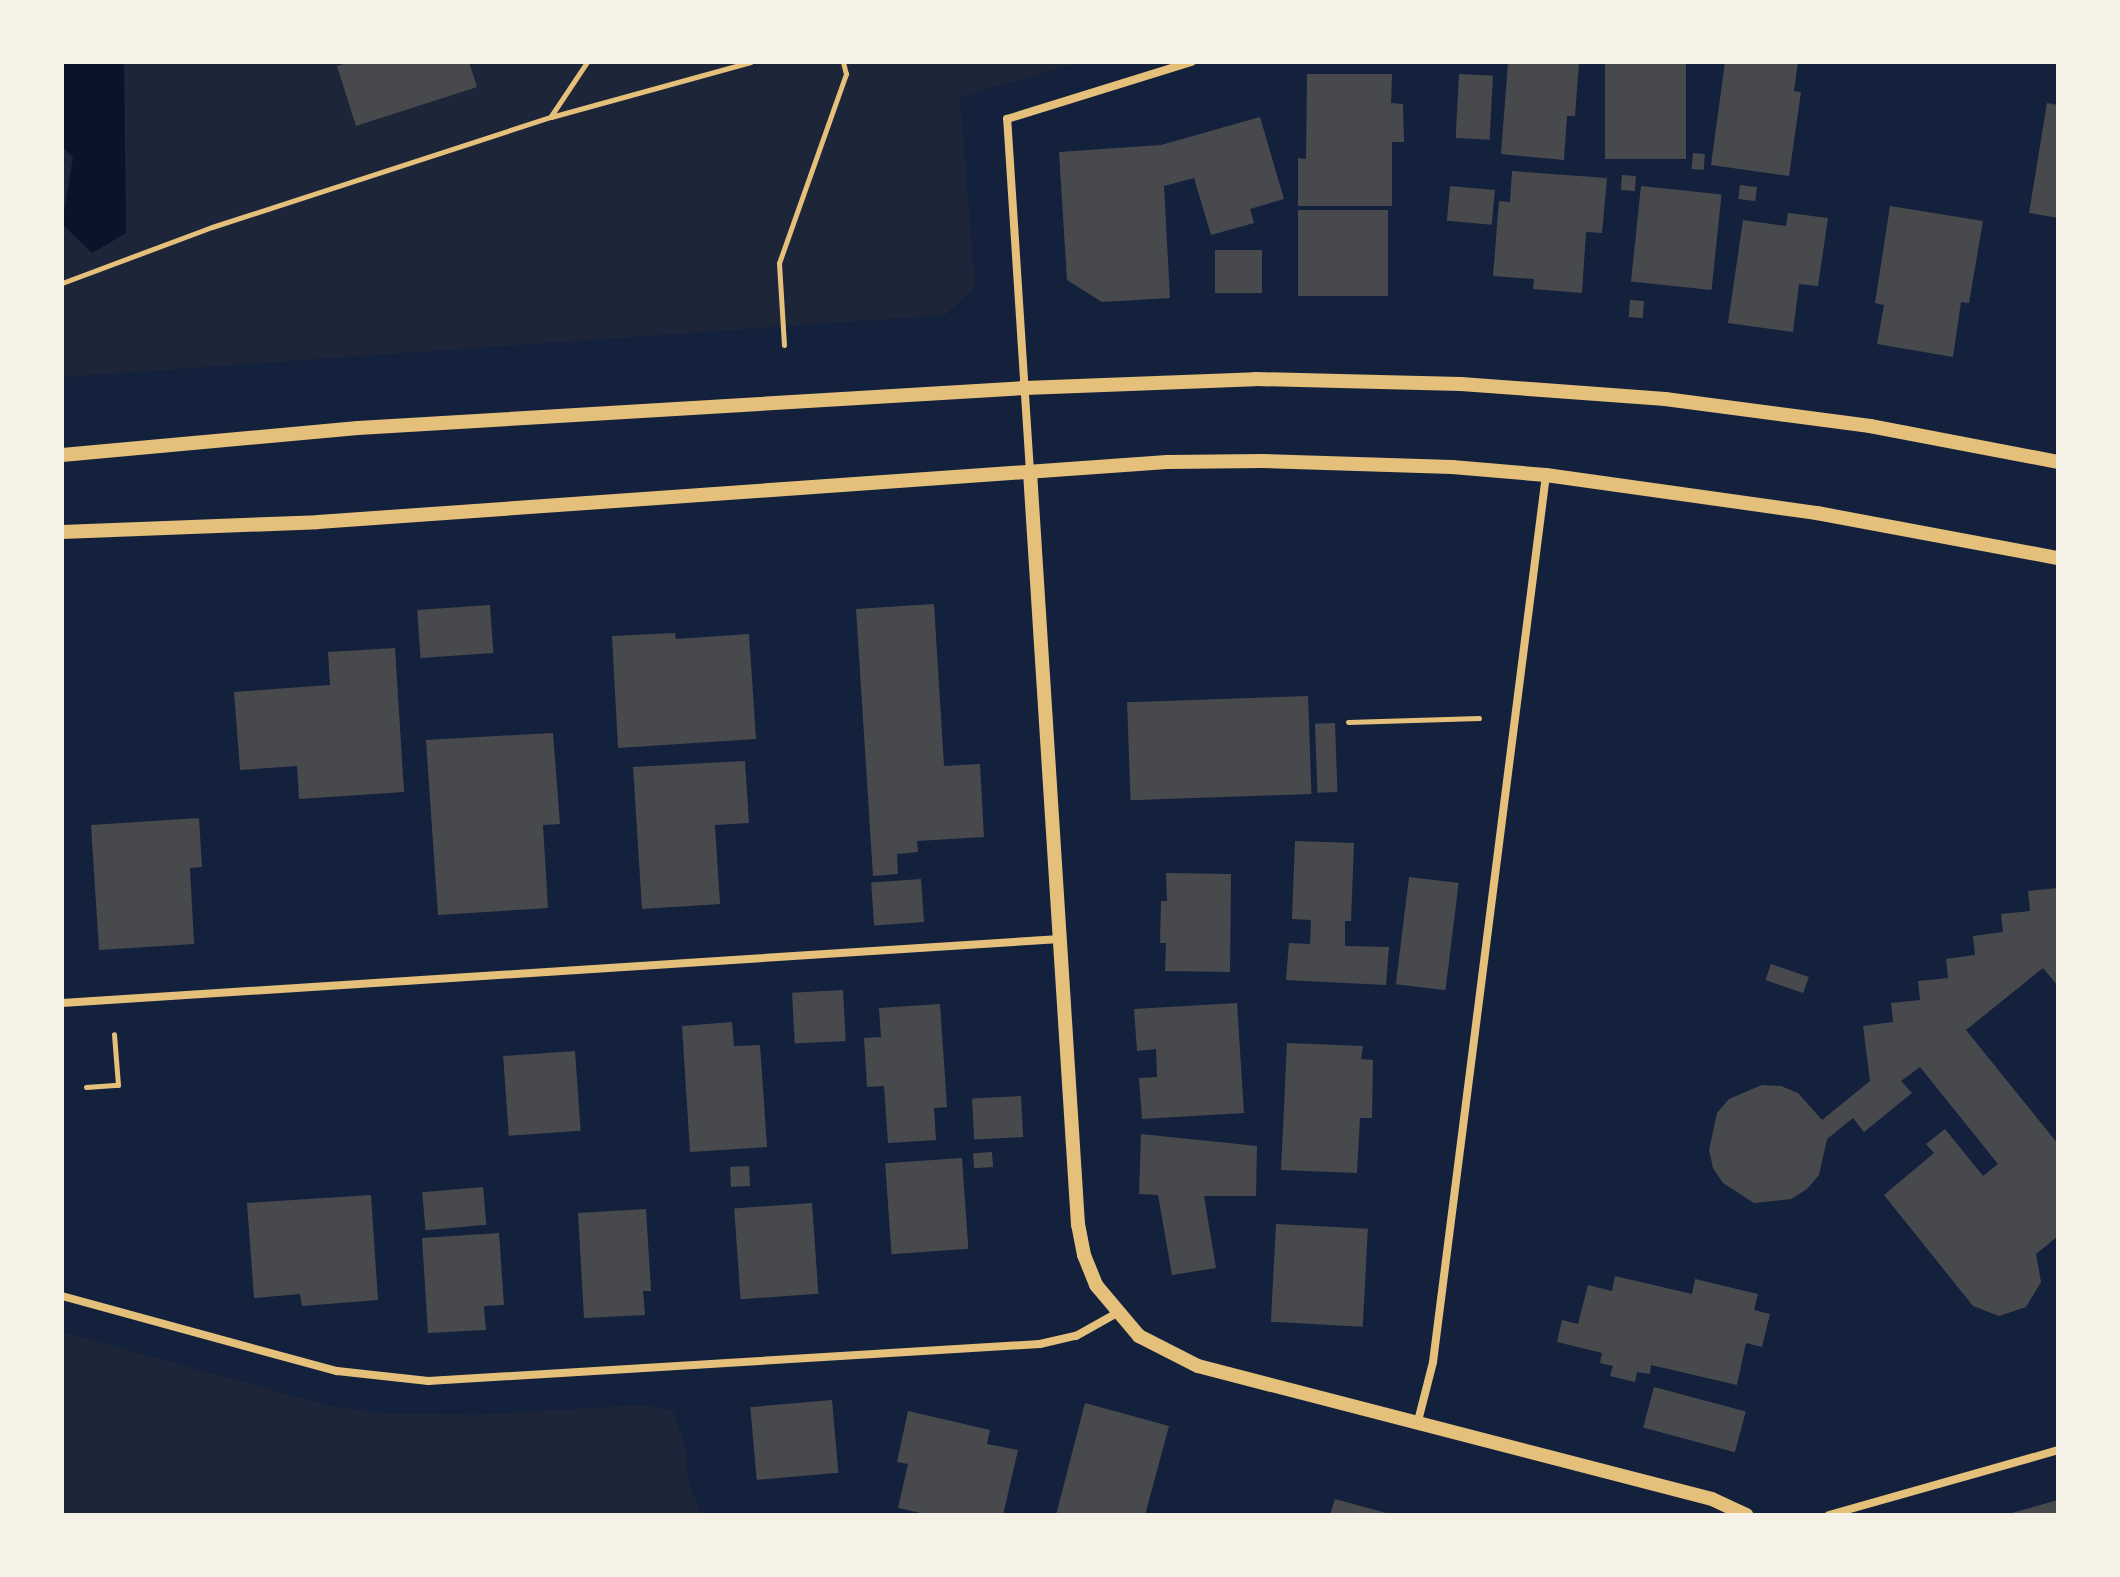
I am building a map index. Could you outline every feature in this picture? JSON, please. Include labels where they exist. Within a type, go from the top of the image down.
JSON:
[{"type":"street","points":[[1191,62],[1007,119],[1078,1224],[1084,1255],[1096,1285],[1139,1336],[1198,1366],[1712,1499],[1746,1515]]},
{"type":"street","points":[[62,455],[358,428],[1025,388],[1255,379],[1563,390],[1768,411],[2058,462]]},
{"type":"street","points":[[62,532],[318,522],[579,506],[1167,462],[1262,461],[1436,466],[1546,475],[1802,510],[2058,558]]},
{"type":"street","points":[[1418,1421],[1433,1362],[1546,475]]},
{"type":"street","points":[[62,1003],[1060,939]]},
{"type":"street","points":[[62,1296],[337,1371],[428,1381],[1040,1344],[1076,1336],[1117,1313]]},
{"type":"street","points":[[1829,1515],[2058,1450]]},
{"type":"path","points":[[551,117],[587,62]]},
{"type":"path","points":[[62,283],[212,227],[551,117],[751,62]]},
{"type":"path","points":[[784,345],[779,263],[846,74],[843,62]]},
{"type":"path","points":[[1348,722],[1515,717]]},
{"type":"path","points":[[86,1087],[118,1085],[114,1026]]},
{"type":"shaded area","points":[[62,62],[124,62],[126,233],[92,253],[62,224],[73,158],[62,146]]},
{"type":"shaded area","points":[[124,62],[1081,62],[960,97],[975,287],[945,315],[62,377],[62,224],[92,252],[126,233]]},
{"type":"shaded area","points":[[62,146],[73,157],[62,223]]},
{"type":"shaded area","points":[[62,1332],[330,1406],[379,1413],[476,1415],[642,1405],[673,1411],[685,1444],[688,1480],[700,1511],[706,1515],[62,1515]]},
{"type":"building","points":[[350,62],[469,62],[477,87],[356,126],[337,66]]},
{"type":"building","points":[[1508,62],[1579,62],[1575,116],[1567,116],[1564,160],[1501,154]]},
{"type":"building","points":[[1605,62],[1686,62],[1686,159],[1605,159]]},
{"type":"building","points":[[1725,62],[1798,62],[1794,91],[1801,92],[1789,176],[1711,165]]},
{"type":"building","points":[[1307,74],[1392,74],[1391,103],[1403,104],[1404,142],[1392,142],[1392,206],[1298,206],[1298,158],[1306,159]]},
{"type":"building","points":[[1459,74],[1493,76],[1490,140],[1456,138]]},
{"type":"building","points":[[2047,103],[2058,105],[2058,218],[2029,213]]},
{"type":"building","points":[[1260,117],[1284,199],[1250,209],[1254,223],[1211,235],[1194,178],[1164,186],[1170,298],[1102,302],[1067,280],[1059,152],[1161,145]]},
{"type":"building","points":[[1693,153],[1705,154],[1704,170],[1692,169]]},
{"type":"building","points":[[1512,171],[1607,178],[1602,233],[1586,232],[1582,293],[1533,289],[1534,279],[1493,276],[1499,201],[1510,202]]},
{"type":"building","points":[[1622,175],[1636,176],[1635,191],[1621,190]]},
{"type":"building","points":[[1740,185],[1757,187],[1755,201],[1738,199]]},
{"type":"building","points":[[1450,186],[1495,190],[1492,225],[1447,221]]},
{"type":"building","points":[[1641,186],[1722,194],[1712,290],[1631,281]]},
{"type":"building","points":[[1890,206],[1983,221],[1969,303],[1961,302],[1953,357],[1877,344],[1884,305],[1875,303]]},
{"type":"building","points":[[1298,210],[1388,210],[1388,296],[1298,296]]},
{"type":"building","points":[[1788,213],[1828,218],[1818,286],[1799,284],[1793,332],[1728,323],[1743,220],[1786,226]]},
{"type":"building","points":[[1215,250],[1262,250],[1262,293],[1215,293]]},
{"type":"building","points":[[1630,300],[1644,301],[1643,318],[1629,317]]},
{"type":"building","points":[[934,604],[944,766],[980,764],[984,837],[917,841],[918,852],[897,854],[898,874],[873,876],[856,609]]},
{"type":"building","points":[[490,605],[493,653],[421,658],[417,610]]},
{"type":"building","points":[[675,633],[676,639],[749,634],[756,739],[618,748],[612,636]]},
{"type":"building","points":[[395,648],[404,792],[299,799],[297,766],[240,770],[234,692],[330,685],[328,652]]},
{"type":"building","points":[[1308,696],[1311,794],[1131,800],[1127,702]]},
{"type":"building","points":[[1335,723],[1337,792],[1317,793],[1315,724]]},
{"type":"building","points":[[553,733],[560,824],[543,825],[548,908],[438,915],[426,740]]},
{"type":"building","points":[[745,761],[749,823],[715,825],[720,904],[642,909],[633,767]]},
{"type":"building","points":[[199,818],[202,867],[190,868],[194,944],[99,950],[91,825]]},
{"type":"building","points":[[1295,841],[1354,843],[1351,921],[1345,921],[1345,946],[1389,947],[1386,985],[1286,980],[1289,943],[1310,944],[1311,920],[1292,919]]},
{"type":"building","points":[[1166,873],[1231,874],[1230,972],[1165,971],[1166,943],[1160,943],[1161,901],[1167,901]]},
{"type":"building","points":[[1409,877],[1459,883],[1445,990],[1396,984]]},
{"type":"building","points":[[921,879],[924,922],[874,925],[871,882]]},
{"type":"building","points":[[2058,888],[2058,986],[2043,968],[1966,1030],[2058,1144],[2058,1236],[2036,1254],[2041,1282],[2026,1307],[1999,1316],[1973,1306],[1884,1195],[1934,1153],[1926,1144],[1945,1129],[1983,1176],[1998,1164],[1920,1067],[1901,1081],[1912,1093],[1864,1132],[1853,1118],[1827,1139],[1819,1175],[1807,1189],[1791,1199],[1754,1203],[1723,1183],[1713,1168],[1709,1150],[1717,1113],[1729,1099],[1762,1085],[1781,1086],[1798,1093],[1822,1120],[1870,1081],[1863,1026],[1893,1022],[1891,1003],[1920,1000],[1918,981],[1948,978],[1946,959],[1975,955],[1973,936],[2003,932],[2001,914],[2030,911],[2028,891]]},
{"type":"building","points":[[1771,964],[1809,977],[1803,993],[1765,980]]},
{"type":"building","points":[[843,990],[846,1041],[795,1044],[792,993]]},
{"type":"building","points":[[1237,1003],[1244,1113],[1142,1119],[1139,1078],[1157,1077],[1156,1049],[1137,1051],[1134,1009]]},
{"type":"building","points":[[940,1004],[947,1107],[934,1108],[936,1140],[888,1143],[884,1086],[867,1087],[864,1038],[881,1037],[879,1008]]},
{"type":"building","points":[[732,1022],[734,1046],[760,1045],[767,1147],[690,1152],[682,1026]]},
{"type":"building","points":[[1287,1043],[1363,1046],[1361,1059],[1373,1060],[1372,1118],[1360,1118],[1357,1173],[1281,1170]]},
{"type":"building","points":[[575,1051],[581,1131],[509,1136],[503,1056]]},
{"type":"building","points":[[1021,1096],[1023,1137],[974,1140],[972,1099]]},
{"type":"building","points":[[1141,1134],[1257,1146],[1256,1196],[1204,1196],[1216,1268],[1172,1275],[1158,1195],[1139,1194]]},
{"type":"building","points":[[992,1152],[993,1167],[974,1168],[973,1153]]},
{"type":"building","points":[[962,1158],[968,1249],[892,1254],[885,1163]]},
{"type":"building","points":[[749,1166],[750,1186],[731,1187],[730,1167]]},
{"type":"building","points":[[483,1187],[486,1225],[426,1230],[422,1192]]},
{"type":"building","points":[[371,1195],[378,1300],[302,1306],[300,1294],[254,1298],[247,1203]]},
{"type":"building","points":[[812,1203],[818,1294],[741,1299],[734,1208]]},
{"type":"building","points":[[646,1209],[651,1291],[643,1291],[645,1315],[584,1318],[578,1213]]},
{"type":"building","points":[[1276,1224],[1368,1229],[1363,1327],[1271,1322]]},
{"type":"building","points":[[499,1233],[504,1305],[484,1306],[486,1330],[428,1333],[422,1238]]},
{"type":"building","points":[[1615,1276],[1692,1294],[1695,1279],[1758,1294],[1754,1310],[1770,1314],[1762,1347],[1746,1343],[1737,1385],[1651,1365],[1650,1374],[1637,1372],[1635,1382],[1610,1376],[1613,1366],[1600,1363],[1602,1353],[1557,1342],[1562,1320],[1578,1324],[1588,1285],[1612,1291]]},
{"type":"building","points":[[1654,1387],[1746,1412],[1735,1452],[1643,1428]]},
{"type":"building","points":[[832,1400],[838,1473],[757,1480],[750,1407]]},
{"type":"building","points":[[1085,1403],[1169,1426],[1145,1515],[1056,1515]]},
{"type":"building","points":[[908,1411],[990,1430],[987,1444],[1018,1450],[1003,1515],[930,1515],[898,1508],[908,1464],[897,1462]]},
{"type":"building","points":[[1335,1499],[1390,1514],[1390,1515],[1330,1515]]},
{"type":"building","points":[[2058,1500],[2058,1515],[2008,1514]]}]
